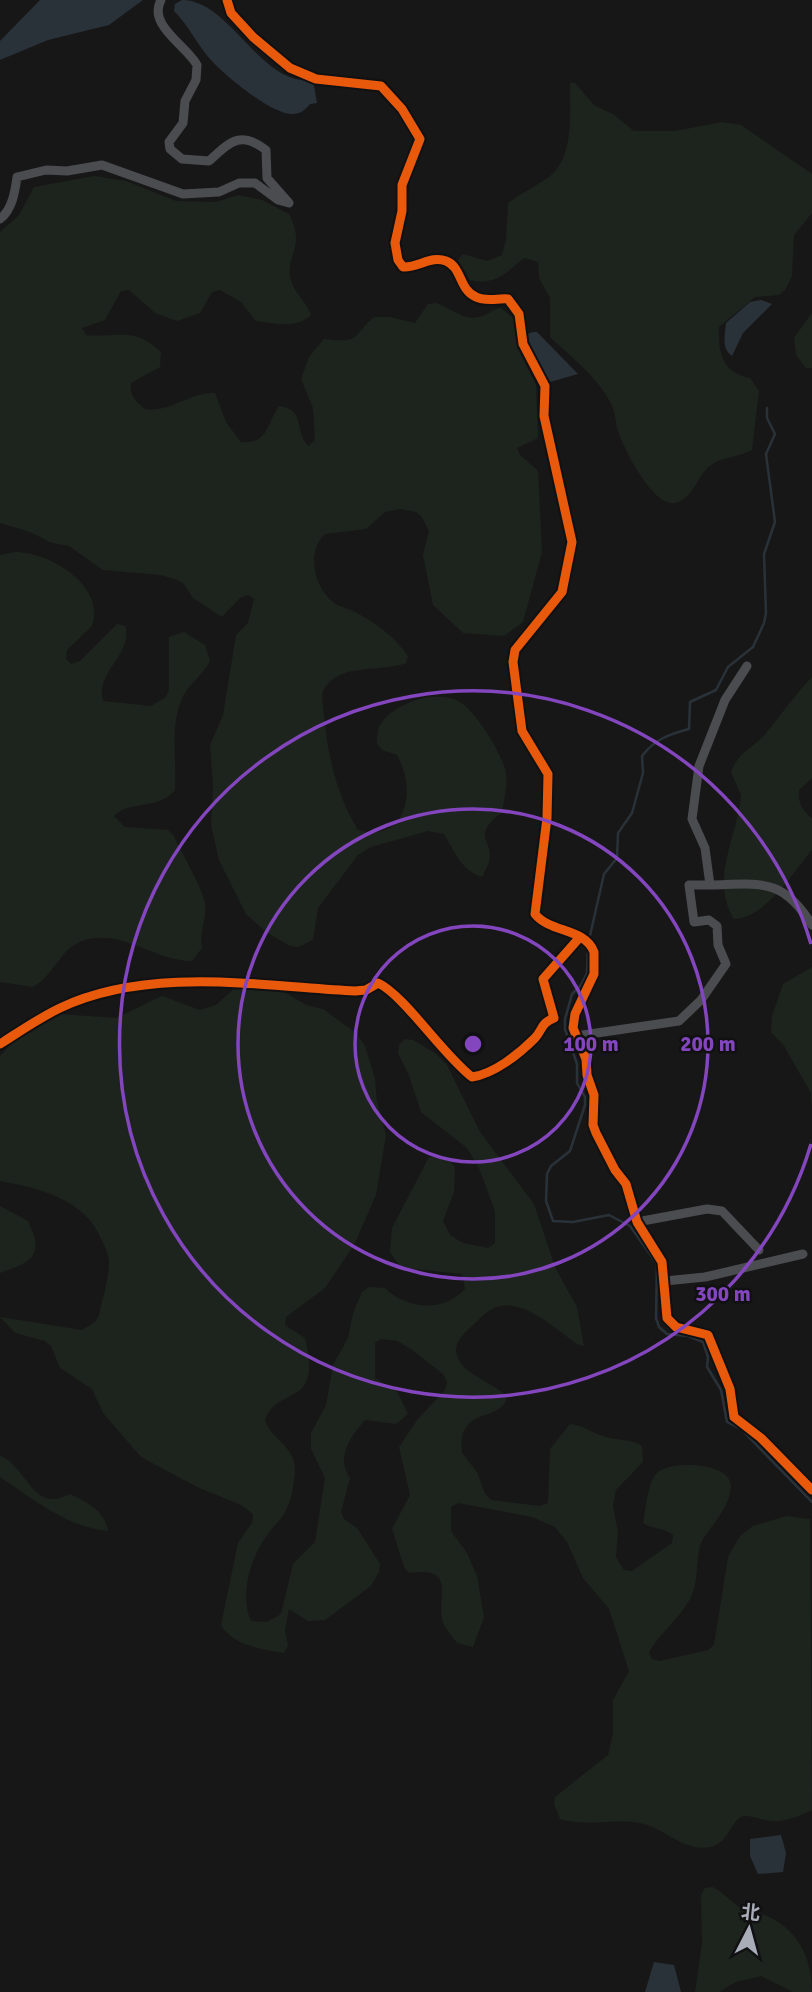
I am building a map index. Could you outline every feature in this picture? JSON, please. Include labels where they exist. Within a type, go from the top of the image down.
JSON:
[{"type":"street","points":[[0,219],[6,214],[16,190],[16,177],[91,165],[127,172],[183,194],[219,192],[239,183],[255,183],[278,200],[289,203],[267,178],[266,150],[252,139],[238,140],[209,161],[182,159],[170,149],[169,142],[183,123],[185,102],[196,80],[197,65],[169,34],[162,22],[158,6],[161,0]]},
{"type":"street","points":[[228,0],[231,13],[279,61],[316,79],[381,86],[411,122],[420,139],[403,177],[402,211],[395,243],[398,260],[407,268],[433,260],[446,261],[456,270],[470,294],[479,299],[513,302],[519,314],[523,344],[545,386],[544,416],[572,542],[562,592],[514,650],[513,662],[523,731],[548,774],[547,818],[536,914],[545,924],[581,938],[593,946],[594,974],[572,1021],[584,1050],[587,1075],[594,1095],[593,1125],[615,1170],[626,1184],[637,1222],[659,1254],[665,1281],[667,1318],[676,1327],[708,1335],[717,1366],[730,1389],[734,1417],[761,1438],[812,1490]]},
{"type":"street","points":[[710,885],[705,848],[692,819],[699,766],[724,700],[747,666]]},
{"type":"street","points":[[576,1036],[679,1021],[701,1000],[726,964],[718,944],[716,926],[709,920],[694,922],[689,885],[772,886],[791,895],[812,925]]},
{"type":"street","points":[[0,1044],[59,1009],[125,990],[208,980],[355,992],[366,990],[378,983],[400,1001],[455,1064],[472,1077],[486,1075],[534,1038],[542,1023],[554,1018],[543,979],[581,938]]},
{"type":"street","points":[[637,1222],[707,1209],[722,1211],[759,1250]]},
{"type":"street","points":[[665,1281],[705,1277],[803,1254]]},
{"type":"shaded area","points":[[40,0],[143,0],[109,25],[48,40],[0,60],[0,41]]},
{"type":"shaded area","points":[[182,0],[200,4],[216,13],[261,58],[277,70],[294,79],[313,80],[317,103],[292,114],[272,108],[248,92],[210,59],[174,11],[175,4]]},
{"type":"shaded area","points":[[570,83],[575,83],[595,106],[613,114],[634,131],[675,131],[722,122],[741,125],[812,174],[812,213],[794,235],[792,276],[785,290],[779,295],[755,297],[719,327],[719,345],[728,367],[733,372],[750,378],[759,391],[752,450],[711,465],[687,497],[675,503],[666,502],[649,487],[626,450],[618,431],[613,407],[603,391],[582,366],[550,337],[550,298],[539,278],[538,262],[524,258],[500,277],[479,281],[470,280],[458,260],[463,254],[487,261],[502,255],[506,240],[508,203],[545,180],[558,168],[569,133]]},
{"type":"shaded area","points":[[94,176],[126,181],[176,201],[216,202],[238,195],[262,200],[289,214],[296,236],[290,271],[293,285],[311,315],[305,319],[292,324],[256,321],[241,302],[220,290],[212,292],[200,313],[177,321],[155,313],[129,290],[121,291],[105,320],[82,328],[86,335],[134,336],[161,352],[160,367],[131,383],[132,395],[145,409],[163,408],[197,396],[215,393],[226,422],[241,442],[257,440],[262,436],[279,406],[288,408],[297,417],[304,441],[309,446],[315,440],[313,408],[301,379],[309,357],[324,339],[350,339],[374,317],[390,317],[415,323],[428,304],[436,303],[467,317],[479,317],[501,308],[513,318],[518,349],[536,385],[538,438],[517,448],[520,455],[538,471],[542,552],[523,622],[504,636],[463,633],[433,605],[423,555],[429,531],[422,517],[416,512],[400,509],[385,512],[366,529],[325,534],[319,541],[314,559],[317,578],[326,595],[335,604],[376,625],[397,642],[408,656],[406,663],[396,666],[348,672],[328,684],[322,694],[332,765],[349,814],[358,830],[375,832],[388,829],[397,821],[403,810],[406,783],[397,755],[382,750],[377,743],[379,727],[393,712],[413,701],[436,697],[456,700],[471,711],[485,730],[498,752],[506,774],[502,812],[492,821],[485,833],[490,855],[483,877],[465,866],[444,834],[428,831],[371,847],[358,855],[318,908],[313,940],[298,947],[290,946],[266,932],[246,914],[219,860],[211,825],[213,785],[210,745],[223,715],[236,635],[248,623],[254,599],[248,595],[240,598],[222,617],[193,598],[184,584],[177,580],[161,575],[103,570],[69,546],[52,543],[30,532],[0,523],[0,232],[19,215],[34,187]]},
{"type":"shaded area","points":[[761,300],[772,304],[743,333],[732,356],[725,345],[726,323],[750,302]]},
{"type":"shaded area","points":[[812,313],[812,368],[806,368],[796,355],[794,338]]},
{"type":"shaded area","points":[[537,332],[578,374],[550,382],[527,343],[527,334]]},
{"type":"shaded area","points":[[29,553],[58,565],[72,574],[91,597],[94,611],[92,626],[67,650],[66,659],[71,664],[80,661],[117,624],[125,626],[124,645],[104,681],[103,701],[151,706],[166,697],[169,689],[169,637],[184,632],[205,645],[210,661],[183,696],[176,719],[175,790],[161,800],[128,808],[114,816],[125,827],[168,830],[174,836],[205,903],[202,948],[192,961],[178,960],[126,942],[99,938],[85,940],[69,949],[47,976],[33,987],[0,982],[0,555]]},
{"type":"shaded area","points":[[812,677],[812,778],[799,790],[799,799],[801,806],[812,818],[812,850],[768,903],[746,917],[734,919],[727,904],[724,873],[741,795],[731,772],[738,758],[762,738]]},
{"type":"shaded area","points":[[812,967],[812,1109],[811,1093],[784,1046],[771,1032],[772,1016],[783,984]]},
{"type":"shaded area","points":[[246,978],[263,979],[306,1005],[323,1009],[356,1033],[365,1046],[375,1078],[377,1102],[386,1135],[376,1195],[354,1245],[325,1288],[286,1317],[285,1325],[305,1338],[309,1361],[308,1376],[304,1386],[279,1402],[265,1420],[272,1433],[291,1454],[295,1470],[287,1507],[262,1543],[252,1564],[246,1599],[251,1621],[267,1622],[281,1614],[293,1564],[315,1542],[325,1478],[311,1449],[311,1433],[326,1405],[333,1365],[348,1338],[353,1313],[362,1292],[369,1287],[385,1288],[414,1304],[436,1305],[456,1297],[465,1289],[462,1274],[406,1268],[399,1265],[390,1252],[392,1228],[429,1157],[445,1156],[455,1167],[454,1192],[443,1221],[450,1235],[463,1243],[488,1248],[495,1243],[495,1211],[479,1168],[467,1148],[421,1112],[398,1053],[399,1045],[405,1039],[413,1040],[435,1053],[447,1065],[480,1132],[534,1204],[555,1267],[577,1307],[584,1346],[524,1309],[501,1306],[482,1316],[459,1340],[457,1356],[460,1363],[472,1373],[507,1397],[497,1410],[472,1421],[466,1427],[462,1438],[462,1453],[477,1472],[485,1494],[491,1500],[540,1506],[548,1503],[550,1449],[570,1424],[608,1438],[642,1446],[643,1462],[616,1490],[613,1506],[618,1532],[616,1557],[624,1570],[632,1571],[672,1543],[673,1535],[670,1532],[643,1523],[649,1489],[658,1472],[676,1466],[700,1466],[722,1472],[729,1479],[731,1487],[727,1502],[700,1545],[693,1593],[685,1608],[649,1652],[652,1659],[660,1661],[708,1650],[714,1645],[728,1557],[740,1536],[753,1526],[787,1516],[810,1519],[812,1810],[781,1821],[740,1817],[722,1841],[700,1848],[640,1823],[560,1819],[554,1804],[555,1797],[608,1755],[613,1733],[613,1700],[629,1671],[609,1609],[583,1578],[567,1542],[555,1527],[532,1517],[458,1503],[451,1507],[451,1531],[467,1553],[477,1576],[484,1617],[473,1647],[457,1643],[444,1626],[439,1578],[423,1572],[409,1573],[404,1567],[392,1529],[410,1495],[399,1447],[417,1420],[445,1390],[447,1382],[443,1374],[411,1349],[397,1341],[381,1339],[375,1343],[375,1378],[397,1391],[408,1414],[396,1424],[365,1420],[350,1440],[344,1455],[350,1478],[341,1512],[344,1519],[357,1528],[380,1564],[379,1572],[371,1586],[325,1620],[308,1621],[289,1609],[285,1630],[288,1646],[284,1653],[240,1642],[221,1625],[238,1543],[252,1523],[253,1514],[241,1505],[197,1487],[141,1457],[103,1413],[92,1389],[60,1368],[51,1346],[45,1341],[15,1333],[0,1317],[82,1330],[95,1322],[99,1315],[109,1262],[107,1251],[95,1227],[73,1206],[45,1192],[0,1181],[0,1056],[26,1028],[59,1014],[116,1018],[162,996],[200,1010],[216,1005]]},
{"type":"shaded area","points":[[0,1206],[28,1221],[35,1250],[27,1261],[0,1273]]},
{"type":"shaded area","points":[[0,1455],[18,1470],[39,1494],[57,1499],[70,1494],[89,1504],[103,1518],[108,1531],[93,1529],[65,1518],[0,1477]]},
{"type":"shaded area","points":[[781,1835],[786,1853],[783,1872],[758,1874],[750,1856],[750,1839]]},
{"type":"shaded area","points":[[713,1887],[743,1910],[772,1918],[792,1934],[805,1954],[812,1992],[793,1992],[761,1976],[736,1982],[719,1992],[695,1992],[702,1943],[701,1895],[705,1888]]},
{"type":"shaded area","points":[[654,1962],[674,1965],[681,1992],[645,1992]]},
{"type":"waterway","points":[[589,940],[604,874],[617,858],[618,833],[632,813],[643,773],[642,756],[663,738],[689,729],[690,702],[716,690],[728,667],[753,647],[764,623],[764,554],[775,522],[766,454],[775,434],[767,418],[767,408]]},
{"type":"waterway","points":[[588,946],[587,973],[572,994],[565,1019],[565,1029],[577,1064],[577,1083],[585,1097],[585,1105],[570,1151],[551,1166],[547,1174],[546,1201],[553,1221],[573,1222],[609,1215],[630,1226],[657,1264],[656,1318],[659,1327],[667,1334],[688,1336],[703,1342],[708,1357],[707,1367],[721,1390],[727,1422],[741,1429],[812,1502]]},
{"type":"cycle path","points":[[227,0],[231,13],[253,37],[290,68],[316,79],[381,86],[402,109],[420,139],[402,185],[402,211],[395,243],[398,260],[403,267],[435,260],[446,261],[455,268],[470,294],[484,299],[508,299],[519,314],[523,344],[545,386],[544,416],[572,542],[562,592],[515,650],[513,662],[522,731],[548,774],[547,818],[535,914],[549,925],[583,939],[594,952],[594,974],[575,1014],[573,1028],[586,1059],[587,1075],[594,1095],[593,1125],[596,1133],[615,1170],[626,1184],[637,1222],[662,1262],[667,1318],[676,1327],[708,1335],[730,1389],[734,1417],[761,1438],[812,1490]]},
{"type":"cycle path","points":[[0,1044],[60,1008],[94,995],[130,987],[206,982],[355,991],[366,990],[378,983],[400,1000],[472,1077],[489,1072],[514,1057],[535,1038],[544,1024],[554,1018],[543,979],[580,937]]}]
